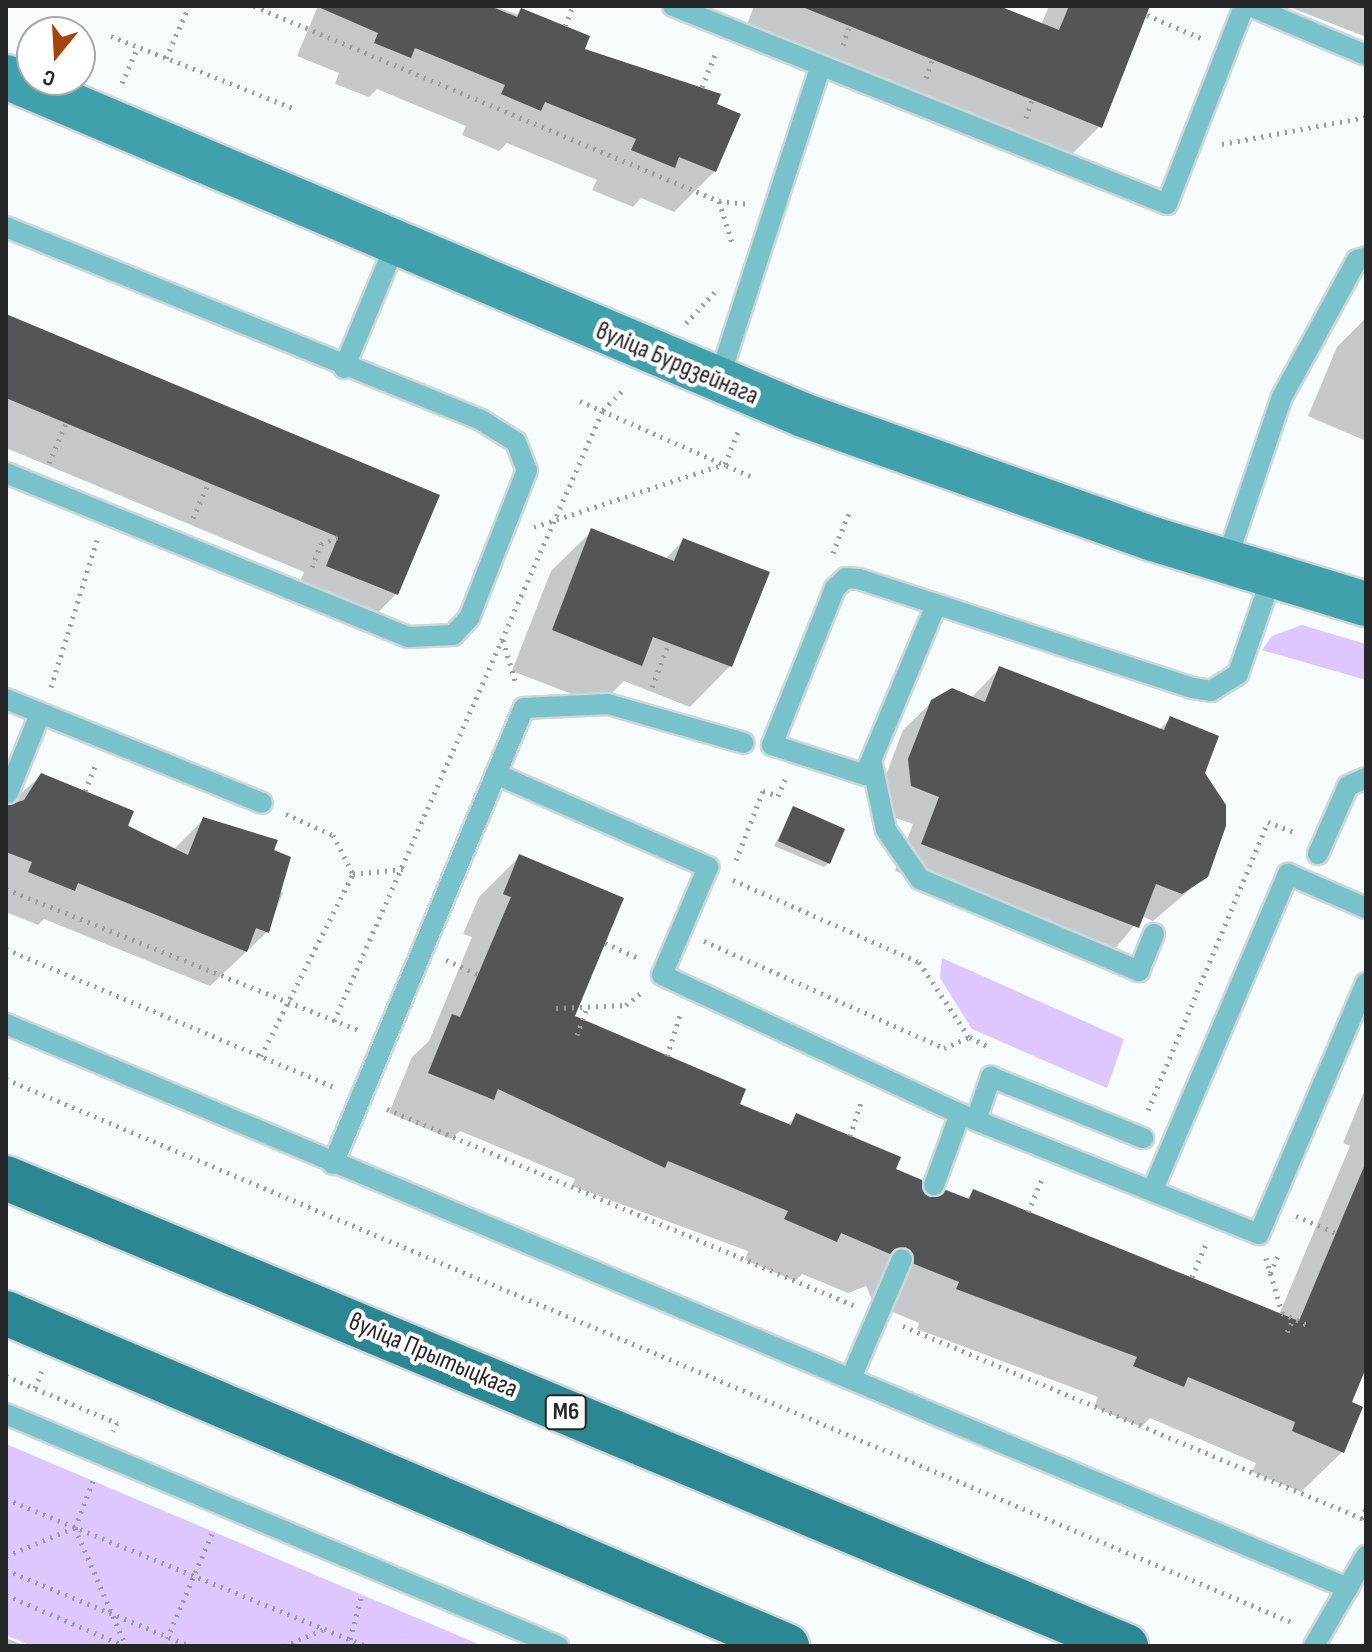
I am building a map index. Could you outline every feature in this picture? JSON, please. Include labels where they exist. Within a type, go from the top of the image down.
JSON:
[{"type":"main road","name":"вуліца Прытыцкага","points":[[6,1178],[1126,1646]]},
{"type":"main road","points":[[6,1313],[787,1646]]},
{"type":"street","name":"вуліца Бурдзейнага","points":[[6,77],[718,382],[1226,562],[1366,604]]},
{"type":"lane","points":[[673,6],[820,69],[1167,204],[1244,6]]},
{"type":"lane","points":[[1250,6],[1366,55]]},
{"type":"lane","points":[[718,382],[820,69]]},
{"type":"lane","points":[[6,227],[344,368],[481,420],[516,442],[527,470],[469,618],[453,635],[408,637],[6,473]]},
{"type":"lane","points":[[344,368],[396,243]]},
{"type":"lane","points":[[1226,562],[1282,397],[1357,260],[1366,257]]},
{"type":"lane","points":[[936,605],[865,775],[851,774],[772,745],[835,588],[846,578],[936,605],[1211,691],[1238,674],[1272,576]]},
{"type":"lane","points":[[6,699],[262,803]]},
{"type":"lane","points":[[333,1164],[524,708],[608,704],[744,743]]},
{"type":"lane","points":[[8,793],[40,714]]},
{"type":"lane","points":[[872,764],[886,830],[920,879],[1139,971],[1154,934]]},
{"type":"lane","points":[[496,774],[708,867],[656,973],[968,1117],[1259,1234],[1366,983]]},
{"type":"lane","points":[[1318,854],[1348,786],[1366,778]]},
{"type":"lane","points":[[1153,1189],[1288,874],[1366,908]]},
{"type":"lane","points":[[6,1024],[1348,1588]]},
{"type":"lane","points":[[934,1185],[991,1077],[1143,1138]]},
{"type":"lane","points":[[851,1378],[902,1259]]},
{"type":"lane","points":[[6,1414],[558,1646]]},
{"type":"lane","points":[[1317,1640],[1366,1556]]},
{"type":"path","points":[[166,58],[189,6]]},
{"type":"path","points":[[254,6],[719,201],[775,207]]},
{"type":"path","points":[[565,26],[573,6]]},
{"type":"path","points":[[1147,15],[1227,48]]},
{"type":"path","points":[[702,87],[725,28]]},
{"type":"path","points":[[111,36],[295,109]]},
{"type":"path","points":[[1187,151],[1366,117]]},
{"type":"path","points":[[681,328],[724,283]]},
{"type":"path","points":[[334,1021],[559,519],[603,410],[623,390]]},
{"type":"path","points":[[580,401],[750,476]]},
{"type":"path","points":[[39,487],[66,423]]},
{"type":"path","points":[[502,538],[725,464]]},
{"type":"path","points":[[181,546],[209,482]]},
{"type":"path","points":[[40,714],[71,639],[104,514]]},
{"type":"path","points":[[301,594],[321,544],[338,537]]},
{"type":"path","points":[[503,639],[524,708]]},
{"type":"path","points":[[642,713],[669,643]]},
{"type":"path","points":[[262,803],[333,835],[353,874]]},
{"type":"path","points":[[1131,1112],[1145,1118],[1268,822]]},
{"type":"path","points":[[353,874],[403,869]]},
{"type":"path","points":[[261,1056],[353,874]]},
{"type":"path","points":[[728,878],[919,962],[970,1037],[996,1050]]},
{"type":"path","points":[[6,889],[384,1040]]},
{"type":"path","points":[[697,937],[944,1048],[970,1037]]},
{"type":"path","points":[[605,943],[656,973]]},
{"type":"path","points":[[446,960],[452,946]]},
{"type":"path","points":[[6,949],[1364,1520],[1366,1508]]},
{"type":"path","points":[[556,1008],[626,1005],[646,988],[656,973]]},
{"type":"path","points":[[646,988],[656,973]]},
{"type":"path","points":[[577,1035],[587,1007]]},
{"type":"path","points":[[667,1056],[680,1014]]},
{"type":"path","points":[[6,1079],[1317,1640]]},
{"type":"path","points":[[850,1136],[864,1093]]},
{"type":"path","points":[[1028,1212],[1048,1165]]},
{"type":"path","points":[[1295,1215],[1336,1233]]},
{"type":"path","points":[[1192,1277],[1210,1233]]},
{"type":"path","points":[[1259,1234],[1282,1313],[1308,1325]]},
{"type":"path","points":[[1287,1332],[1293,1319]]},
{"type":"path","points":[[6,1376],[117,1423]]},
{"type":"path","points":[[103,1455],[75,1528],[126,1646]]},
{"type":"path","points":[[6,1499],[367,1646]]},
{"type":"path","points":[[164,1646],[224,1505]]},
{"type":"path","points":[[6,1556],[75,1528]]},
{"type":"path","points":[[350,1639],[370,1567]]},
{"type":"path","points":[[6,1570],[190,1646]]},
{"type":"path","points":[[6,1595],[126,1646]]},
{"type":"path","points":[[284,1646],[324,1628]]},
{"type":"path","points":[[350,1639],[355,1646]]},
{"type":"shaded area","points":[[1302,625],[1366,644],[1366,680],[1262,650],[1272,636]]},
{"type":"shaded area","points":[[942,958],[1124,1039],[1107,1088],[972,1029],[940,978]]},
{"type":"shaded area","points":[[6,1444],[483,1646],[31,1646],[6,1635]]},
{"type":"building","points":[[316,6],[490,6],[517,17],[521,8],[590,36],[585,49],[721,94],[717,104],[741,114],[716,172],[679,157],[675,168],[631,150],[636,139],[545,102],[541,111],[501,94],[505,85],[415,48],[411,58],[374,43],[378,33]]},
{"type":"building","points":[[800,6],[999,6],[1059,30],[1069,6],[1150,6],[1102,128]]},
{"type":"building","points":[[6,314],[440,495],[398,595],[326,566],[338,537],[6,398]]},
{"type":"building","points":[[591,528],[674,561],[683,538],[770,572],[732,667],[653,637],[642,666],[552,630]]},
{"type":"building","points":[[999,666],[1164,730],[1170,716],[1219,736],[1205,773],[1226,805],[1226,826],[1208,877],[1182,894],[1156,884],[1139,928],[921,844],[939,797],[911,786],[908,759],[931,700],[952,688],[985,702]]},
{"type":"building","points":[[41,773],[134,811],[128,826],[188,855],[203,817],[278,840],[274,850],[291,857],[269,933],[256,928],[247,952],[78,883],[75,891],[28,872],[32,862],[6,852],[6,806],[24,800]]},
{"type":"building","points":[[793,806],[845,829],[830,864],[778,841]]},
{"type":"building","points":[[519,854],[624,898],[575,1016],[746,1089],[740,1104],[791,1125],[796,1113],[901,1157],[896,1169],[922,1180],[930,1197],[946,1190],[969,1199],[973,1189],[1299,1321],[1366,1162],[1366,1368],[1352,1402],[1363,1407],[1344,1453],[1292,1431],[1295,1422],[1188,1377],[1184,1387],[1133,1366],[1137,1357],[956,1289],[959,1282],[914,1264],[906,1247],[890,1254],[841,1233],[837,1242],[784,1219],[788,1211],[668,1161],[665,1168],[498,1089],[494,1100],[428,1073],[452,1014],[460,1017],[511,897],[503,894]]}]
